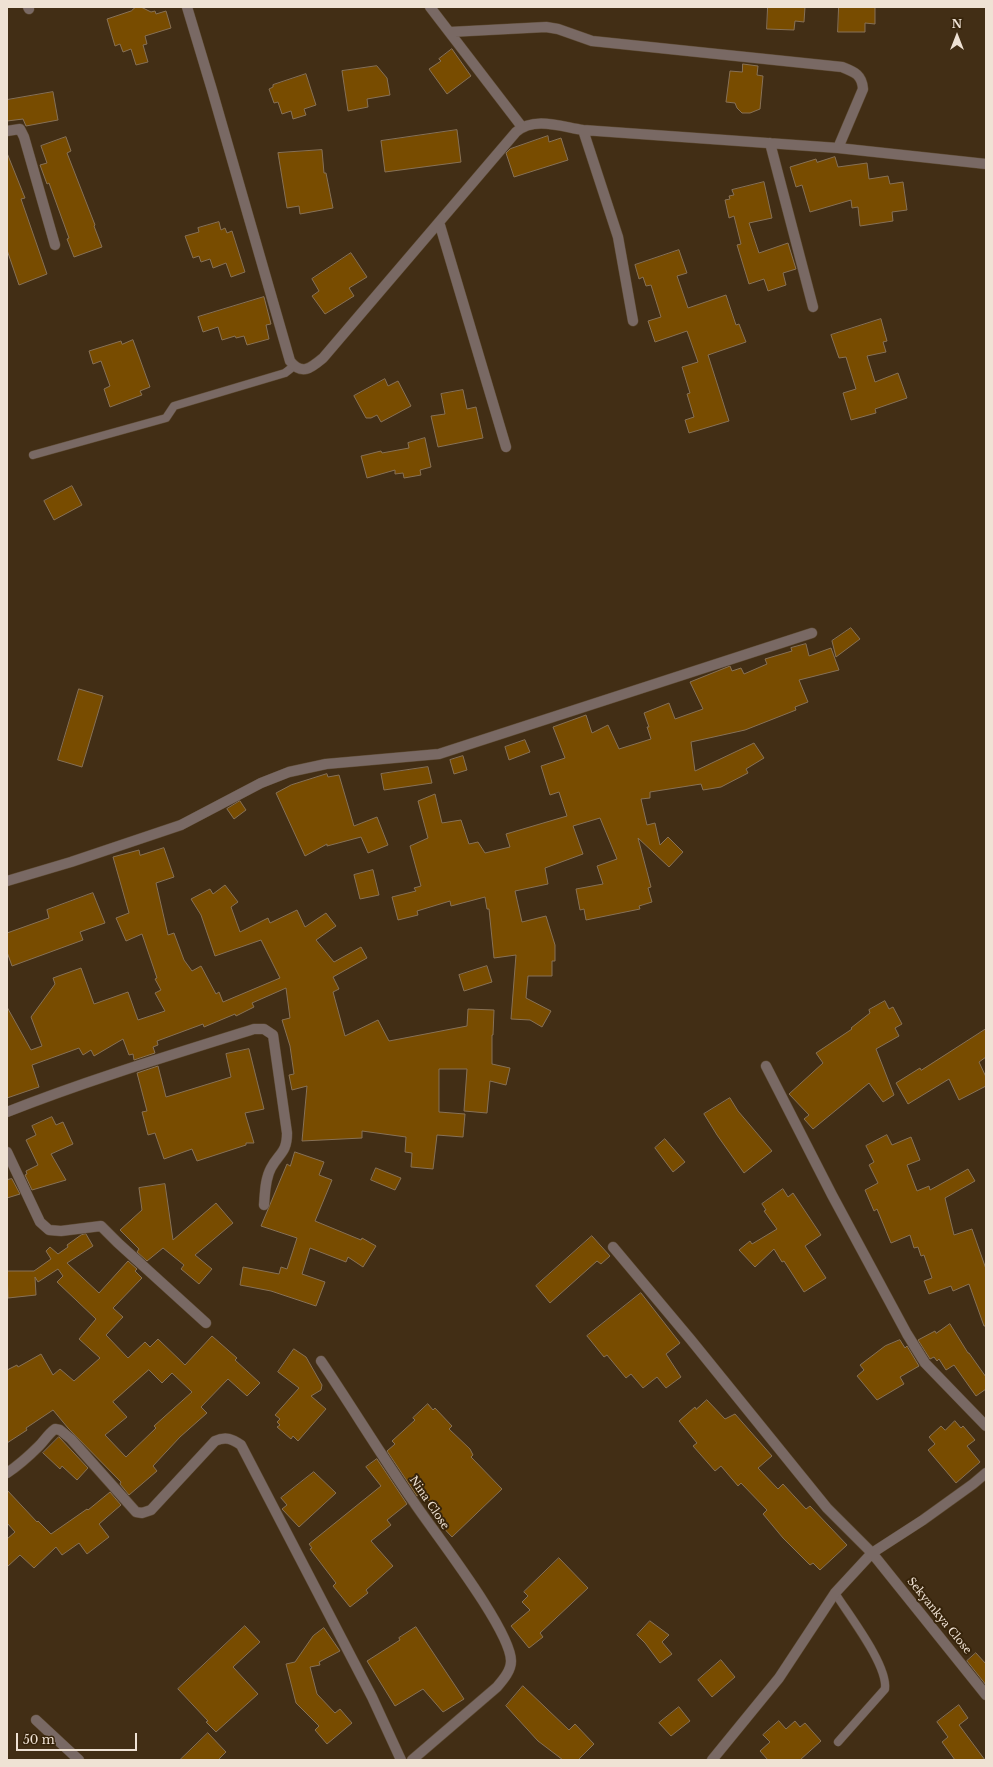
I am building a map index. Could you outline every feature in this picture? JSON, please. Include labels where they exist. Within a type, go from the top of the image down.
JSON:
[{"type":"street","points":[[187,7],[215,97],[290,361],[300,370],[309,369],[323,358],[522,127],[535,123],[583,130],[838,148],[986,164]]},
{"type":"street","points":[[430,7],[522,127]]},
{"type":"street","points":[[450,32],[546,27],[558,29],[592,41],[842,67],[854,71],[859,76],[862,81],[863,89],[838,148]]},
{"type":"street","points":[[7,131],[20,129],[24,137],[55,246]]},
{"type":"street","points":[[583,130],[618,237],[633,321]]},
{"type":"street","points":[[770,143],[813,306]]},
{"type":"street","points":[[439,222],[506,447]]},
{"type":"street","points":[[7,881],[71,862],[181,825],[261,783],[289,772],[326,764],[439,754],[812,633]]},
{"type":"street","points":[[7,1112],[49,1095],[154,1060],[254,1029],[264,1029],[272,1035],[287,1133],[287,1144],[270,1170],[266,1183],[264,1205]]},
{"type":"street","points":[[766,1066],[836,1202],[925,1363],[986,1426]]},
{"type":"street","points":[[7,1152],[40,1222],[44,1226],[49,1230],[62,1231],[101,1226],[118,1244],[206,1323]]},
{"type":"street","name":"Sekyankya Close","points":[[613,1247],[691,1340],[827,1508],[872,1553],[986,1695]]},
{"type":"street","name":"Nina Close","points":[[321,1360],[412,1500],[494,1618],[507,1645],[511,1661],[508,1674],[497,1687],[412,1760]]},
{"type":"street","points":[[7,1473],[20,1464],[41,1444],[49,1433],[55,1429],[60,1430],[71,1439],[136,1512],[142,1513],[151,1510],[215,1441],[223,1438],[233,1439],[241,1445],[372,1697],[402,1760]]},
{"type":"street","points":[[712,1760],[779,1678],[835,1593],[872,1553],[923,1520],[986,1473]]},
{"type":"street","points":[[36,1720],[79,1760]]},
{"type":"lane","points":[[33,455],[166,418],[174,406],[285,373],[294,366]]},
{"type":"lane","points":[[835,1593],[864,1638],[882,1670],[886,1682],[885,1689],[838,1742]]},
{"type":"building","points":[[136,7],[141,7],[151,12],[155,11],[156,14],[166,11],[171,28],[145,36],[147,44],[143,45],[148,62],[136,65],[131,49],[123,52],[120,44],[115,46],[107,19],[131,11]]},
{"type":"building","points":[[768,7],[805,7],[804,22],[795,21],[794,30],[767,29]]},
{"type":"building","points":[[839,7],[875,7],[875,24],[865,23],[865,32],[838,32]]},
{"type":"building","points":[[452,49],[471,76],[447,94],[429,69],[441,61],[439,59]]},
{"type":"building","points":[[743,64],[758,66],[757,75],[763,76],[760,109],[750,113],[742,113],[737,108],[735,103],[726,102],[730,71],[742,72]]},
{"type":"building","points":[[377,66],[387,78],[390,95],[367,99],[368,107],[348,111],[342,71]]},
{"type":"building","points":[[306,74],[316,105],[304,109],[306,115],[293,119],[291,111],[282,114],[278,102],[274,103],[269,89],[273,87],[273,85]]},
{"type":"building","points":[[53,92],[58,120],[26,126],[23,119],[7,121],[7,100]]},
{"type":"building","points":[[457,130],[461,162],[385,172],[381,141]]},
{"type":"building","points":[[548,136],[549,142],[561,138],[568,160],[514,177],[506,153],[510,149]]},
{"type":"building","points":[[66,137],[71,151],[67,153],[102,247],[74,257],[67,239],[69,238],[49,183],[47,184],[40,165],[47,163],[41,146]]},
{"type":"building","points":[[322,150],[324,173],[326,173],[333,208],[300,214],[299,206],[287,208],[278,153]]},
{"type":"building","points":[[7,153],[25,198],[21,199],[47,274],[19,285],[7,250]]},
{"type":"building","points":[[835,157],[838,167],[867,163],[869,179],[888,176],[890,184],[903,182],[907,210],[892,212],[893,221],[860,226],[858,207],[852,208],[851,200],[810,212],[802,185],[796,187],[790,167],[816,159],[817,162]]},
{"type":"building","points":[[764,182],[772,218],[749,223],[759,253],[788,243],[796,269],[783,273],[786,285],[768,291],[764,279],[749,284],[737,245],[741,244],[734,216],[729,218],[725,200],[730,199],[729,196],[734,195],[732,190]]},
{"type":"building","points":[[219,222],[221,230],[225,228],[227,233],[232,231],[245,272],[231,277],[226,263],[213,268],[210,259],[201,262],[199,256],[193,258],[185,236],[199,232],[198,228]]},
{"type":"building","points":[[679,250],[687,273],[677,276],[688,308],[726,295],[736,325],[739,324],[746,342],[708,355],[729,421],[689,433],[685,420],[694,417],[687,394],[690,393],[682,367],[698,362],[687,331],[655,342],[648,321],[661,317],[651,285],[646,286],[643,277],[639,279],[635,265]]},
{"type":"building","points":[[351,253],[367,277],[349,288],[354,296],[325,314],[312,296],[319,291],[312,279]]},
{"type":"building","points":[[264,297],[271,324],[266,325],[269,339],[247,345],[244,336],[236,338],[235,336],[222,340],[218,327],[203,332],[198,317]]},
{"type":"building","points":[[881,319],[887,341],[883,342],[886,352],[867,356],[875,382],[898,373],[907,398],[875,409],[876,413],[851,420],[843,393],[856,389],[846,357],[839,358],[831,335]]},
{"type":"building","points":[[133,340],[150,387],[140,391],[142,395],[110,407],[104,389],[110,386],[101,361],[93,364],[89,351],[121,341],[122,344]]},
{"type":"building","points":[[385,379],[388,386],[398,381],[411,406],[381,422],[377,415],[371,418],[366,418],[354,396]]},
{"type":"building","points":[[463,390],[467,409],[476,407],[483,438],[438,447],[431,416],[445,414],[441,394]]},
{"type":"building","points":[[425,438],[431,467],[420,470],[421,475],[404,478],[403,473],[395,474],[395,470],[367,478],[361,456],[381,451],[382,453],[409,448],[408,443]]},
{"type":"building","points":[[72,486],[82,505],[54,520],[44,501]]},
{"type":"building","points":[[851,628],[860,639],[836,657],[832,641]]},
{"type":"building","points":[[806,644],[809,656],[831,648],[839,670],[799,680],[808,702],[795,707],[796,710],[745,730],[691,742],[695,771],[754,743],[764,758],[746,769],[748,773],[721,787],[703,790],[701,784],[650,792],[650,798],[641,799],[647,825],[655,823],[660,845],[668,837],[683,852],[669,867],[638,838],[651,887],[648,888],[652,902],[639,906],[640,909],[586,920],[584,909],[580,910],[576,889],[603,884],[597,866],[617,859],[600,818],[573,826],[583,854],[545,868],[548,884],[515,891],[522,922],[546,916],[555,945],[555,961],[552,961],[552,976],[528,976],[526,998],[551,1011],[542,1027],[530,1020],[511,1019],[516,955],[494,958],[489,909],[487,909],[485,897],[451,906],[450,901],[417,911],[418,915],[398,920],[392,897],[416,891],[414,888],[421,886],[410,846],[428,838],[418,801],[435,794],[442,823],[461,820],[469,844],[478,842],[485,853],[510,847],[506,834],[567,816],[559,792],[550,795],[541,766],[565,758],[553,727],[586,715],[592,733],[608,725],[619,749],[651,739],[644,713],[669,703],[675,719],[703,709],[690,682],[730,666],[732,671],[741,668],[744,674],[767,664],[765,659],[792,651],[791,648]]},
{"type":"building","points":[[79,689],[103,696],[82,767],[58,760]]},
{"type":"building","points":[[525,740],[530,752],[509,760],[505,747]]},
{"type":"building","points":[[463,756],[467,770],[454,774],[450,760]]},
{"type":"building","points":[[428,767],[432,783],[384,790],[381,774]]},
{"type":"building","points":[[327,774],[328,777],[339,775],[354,826],[377,817],[388,845],[368,853],[361,837],[327,846],[327,844],[305,856],[276,793],[291,785]]},
{"type":"building","points":[[240,801],[246,810],[234,819],[227,809]]},
{"type":"building","points":[[164,848],[174,877],[156,883],[168,935],[174,933],[184,960],[192,971],[201,966],[216,994],[219,992],[223,1002],[280,978],[261,940],[215,956],[201,915],[191,899],[210,889],[213,894],[225,885],[238,902],[231,907],[240,932],[268,918],[270,923],[297,910],[305,927],[326,913],[336,926],[316,940],[334,962],[361,947],[367,958],[333,977],[339,989],[333,992],[345,1036],[378,1020],[389,1041],[467,1026],[468,1009],[494,1010],[492,1064],[510,1068],[506,1085],[490,1081],[487,1113],[464,1111],[467,1069],[439,1069],[439,1112],[465,1114],[463,1137],[437,1135],[433,1169],[411,1167],[412,1153],[405,1152],[406,1137],[362,1131],[362,1138],[302,1141],[307,1086],[292,1090],[289,1075],[294,1074],[290,1046],[282,1020],[290,1018],[286,988],[252,1003],[254,1007],[236,1016],[235,1014],[204,1027],[203,1024],[157,1041],[158,1045],[153,1047],[155,1053],[134,1060],[133,1054],[129,1055],[123,1039],[94,1056],[91,1050],[83,1055],[79,1048],[32,1065],[39,1087],[7,1098],[7,1007],[31,1050],[42,1046],[31,1017],[55,984],[53,978],[81,968],[94,1004],[128,992],[138,1020],[165,1011],[155,993],[161,990],[155,979],[157,978],[142,934],[126,941],[116,918],[129,913],[113,857],[139,850],[140,855]]},
{"type":"building","points":[[373,870],[379,895],[360,899],[354,875]]},
{"type":"building","points":[[93,893],[105,923],[80,932],[83,940],[12,966],[7,952],[7,933],[49,918],[47,910]]},
{"type":"building","points":[[487,966],[492,982],[464,991],[459,975]]},
{"type":"building","points":[[885,1001],[889,1009],[893,1007],[902,1024],[895,1028],[899,1036],[876,1049],[894,1095],[883,1102],[869,1083],[813,1129],[804,1119],[809,1115],[789,1094],[823,1063],[816,1053],[852,1029],[851,1028],[870,1013],[869,1010]]},
{"type":"building","points":[[986,1029],[986,1057],[979,1062],[986,1077],[986,1086],[959,1100],[949,1079],[908,1104],[896,1083],[920,1068],[921,1070]]},
{"type":"building","points":[[249,1049],[264,1109],[245,1113],[254,1143],[246,1143],[246,1145],[197,1161],[192,1149],[164,1159],[155,1133],[148,1135],[142,1112],[147,1111],[137,1073],[158,1066],[166,1097],[231,1077],[226,1054]]},
{"type":"building","points":[[730,1098],[738,1111],[772,1151],[744,1173],[704,1114]]},
{"type":"building","points":[[52,1117],[56,1125],[63,1122],[73,1144],[51,1154],[66,1180],[32,1190],[25,1175],[27,1174],[26,1171],[38,1165],[26,1140],[36,1135],[32,1126]]},
{"type":"building","points":[[887,1135],[892,1145],[911,1137],[920,1160],[907,1165],[917,1191],[929,1186],[930,1190],[968,1169],[975,1181],[945,1198],[954,1235],[972,1229],[986,1269],[986,1326],[984,1326],[969,1284],[953,1291],[951,1286],[929,1294],[924,1281],[932,1278],[924,1255],[921,1256],[918,1247],[914,1248],[910,1235],[891,1243],[877,1209],[874,1211],[865,1190],[878,1183],[869,1165],[874,1162],[866,1146]]},
{"type":"building","points":[[665,1139],[685,1162],[673,1172],[655,1148]]},
{"type":"building","points":[[295,1152],[324,1162],[319,1175],[332,1180],[315,1221],[361,1240],[362,1238],[376,1246],[363,1267],[348,1257],[346,1262],[310,1248],[302,1274],[325,1282],[316,1306],[271,1291],[240,1285],[243,1267],[279,1274],[281,1267],[287,1269],[297,1238],[261,1226],[287,1164],[290,1166]]},
{"type":"building","points":[[376,1168],[401,1178],[395,1190],[371,1180]]},
{"type":"building","points":[[12,1179],[20,1194],[7,1198],[7,1180]]},
{"type":"building","points":[[165,1184],[173,1240],[216,1203],[233,1223],[195,1255],[212,1269],[199,1284],[181,1269],[184,1265],[163,1248],[147,1261],[137,1252],[139,1249],[120,1230],[142,1210],[139,1188]]},
{"type":"building","points":[[783,1189],[788,1197],[793,1193],[821,1235],[805,1246],[826,1278],[804,1292],[784,1261],[782,1262],[774,1249],[755,1267],[739,1250],[750,1241],[752,1244],[777,1229],[764,1211],[766,1210],[762,1204]]},
{"type":"building","points":[[86,1234],[93,1246],[67,1263],[99,1293],[128,1261],[137,1269],[135,1271],[142,1278],[113,1308],[123,1317],[106,1335],[128,1358],[145,1342],[150,1347],[158,1339],[185,1365],[212,1336],[237,1358],[235,1360],[260,1383],[247,1396],[228,1379],[201,1407],[207,1413],[180,1437],[153,1466],[157,1471],[129,1495],[120,1484],[121,1482],[68,1428],[53,1410],[7,1443],[7,1370],[17,1365],[18,1367],[41,1354],[53,1375],[60,1369],[74,1381],[100,1358],[79,1339],[96,1319],[57,1282],[63,1276],[58,1269],[38,1282],[35,1277],[36,1295],[8,1298],[7,1271],[34,1271],[51,1259],[46,1251],[50,1247],[58,1254],[68,1247],[67,1245],[81,1235]],"holes":[[[149,1370],[162,1383],[172,1373],[192,1392],[154,1426],[156,1428],[126,1457],[105,1435],[127,1417],[113,1402]]]},
{"type":"building","points":[[592,1236],[610,1256],[601,1264],[597,1261],[550,1303],[536,1286]]},
{"type":"building","points":[[641,1293],[680,1343],[666,1354],[681,1377],[666,1388],[657,1377],[643,1388],[631,1374],[626,1378],[607,1355],[604,1357],[587,1336]]},
{"type":"building","points":[[950,1324],[968,1353],[986,1377],[986,1389],[976,1396],[954,1365],[946,1370],[939,1359],[937,1361],[934,1357],[930,1359],[918,1340],[935,1331],[936,1333]]},
{"type":"building","points":[[900,1340],[905,1348],[907,1346],[919,1366],[900,1377],[904,1384],[877,1400],[857,1376],[864,1370],[860,1365],[885,1346]]},
{"type":"building","points":[[294,1349],[306,1357],[322,1385],[321,1390],[311,1396],[326,1409],[298,1441],[293,1436],[291,1439],[277,1427],[280,1425],[277,1422],[280,1419],[275,1415],[299,1388],[278,1372]]},
{"type":"building","points":[[707,1400],[725,1419],[735,1414],[772,1456],[758,1468],[778,1489],[783,1484],[806,1509],[810,1506],[847,1545],[820,1570],[813,1563],[810,1565],[783,1538],[763,1514],[767,1510],[741,1483],[738,1486],[721,1466],[715,1471],[693,1446],[697,1443],[679,1421],[695,1407],[696,1409]]},
{"type":"building","points":[[428,1404],[433,1410],[435,1408],[452,1426],[449,1429],[470,1449],[473,1455],[471,1457],[502,1489],[452,1537],[437,1521],[441,1516],[438,1514],[440,1512],[421,1493],[417,1496],[387,1451],[395,1444],[392,1441],[415,1420],[413,1418]]},
{"type":"building","points":[[955,1421],[961,1428],[963,1426],[975,1440],[967,1446],[980,1462],[956,1483],[928,1450],[935,1444],[929,1437],[941,1426],[945,1430]]},
{"type":"building","points":[[59,1437],[88,1468],[77,1480],[62,1466],[60,1469],[43,1453]]},
{"type":"building","points":[[377,1459],[407,1504],[387,1520],[391,1525],[371,1541],[393,1566],[366,1590],[368,1593],[350,1607],[333,1586],[336,1583],[310,1549],[312,1548],[309,1544],[381,1486],[366,1467]]},
{"type":"building","points":[[314,1472],[336,1493],[299,1527],[282,1509],[287,1505],[281,1498]]},
{"type":"building","points":[[7,1490],[37,1522],[38,1521],[51,1534],[87,1509],[88,1510],[110,1492],[121,1505],[99,1524],[109,1537],[87,1554],[79,1543],[62,1555],[56,1547],[34,1568],[20,1555],[7,1567],[7,1539],[15,1532],[7,1523]]},
{"type":"building","points":[[559,1558],[588,1588],[540,1633],[543,1637],[529,1648],[511,1626],[530,1610],[522,1602],[528,1596],[524,1592]]},
{"type":"building","points":[[650,1621],[669,1635],[662,1642],[672,1654],[660,1663],[637,1635]]},
{"type":"building","points":[[245,1626],[260,1642],[233,1667],[258,1694],[216,1732],[206,1722],[208,1721],[178,1689]]},
{"type":"building","points":[[416,1627],[464,1699],[443,1712],[423,1689],[395,1706],[367,1661],[400,1640],[399,1638]]},
{"type":"building","points":[[324,1628],[340,1651],[319,1662],[320,1665],[310,1667],[317,1694],[335,1713],[340,1709],[352,1723],[327,1744],[315,1730],[319,1726],[296,1703],[286,1664],[295,1662],[313,1636]]},
{"type":"building","points":[[976,1653],[986,1664],[986,1685],[967,1661]]},
{"type":"building","points":[[721,1660],[735,1677],[712,1697],[698,1680]]},
{"type":"building","points":[[523,1686],[569,1730],[575,1724],[594,1744],[578,1760],[563,1760],[538,1741],[506,1706]]},
{"type":"building","points":[[959,1705],[968,1718],[959,1725],[985,1760],[955,1760],[942,1742],[948,1737],[937,1722]]},
{"type":"building","points":[[679,1707],[690,1721],[671,1736],[659,1723]]},
{"type":"building","points":[[779,1721],[786,1729],[795,1721],[800,1727],[805,1723],[821,1741],[800,1760],[768,1760],[760,1751],[770,1742],[763,1735]]},
{"type":"building","points":[[208,1733],[226,1752],[218,1760],[180,1760]]}]
